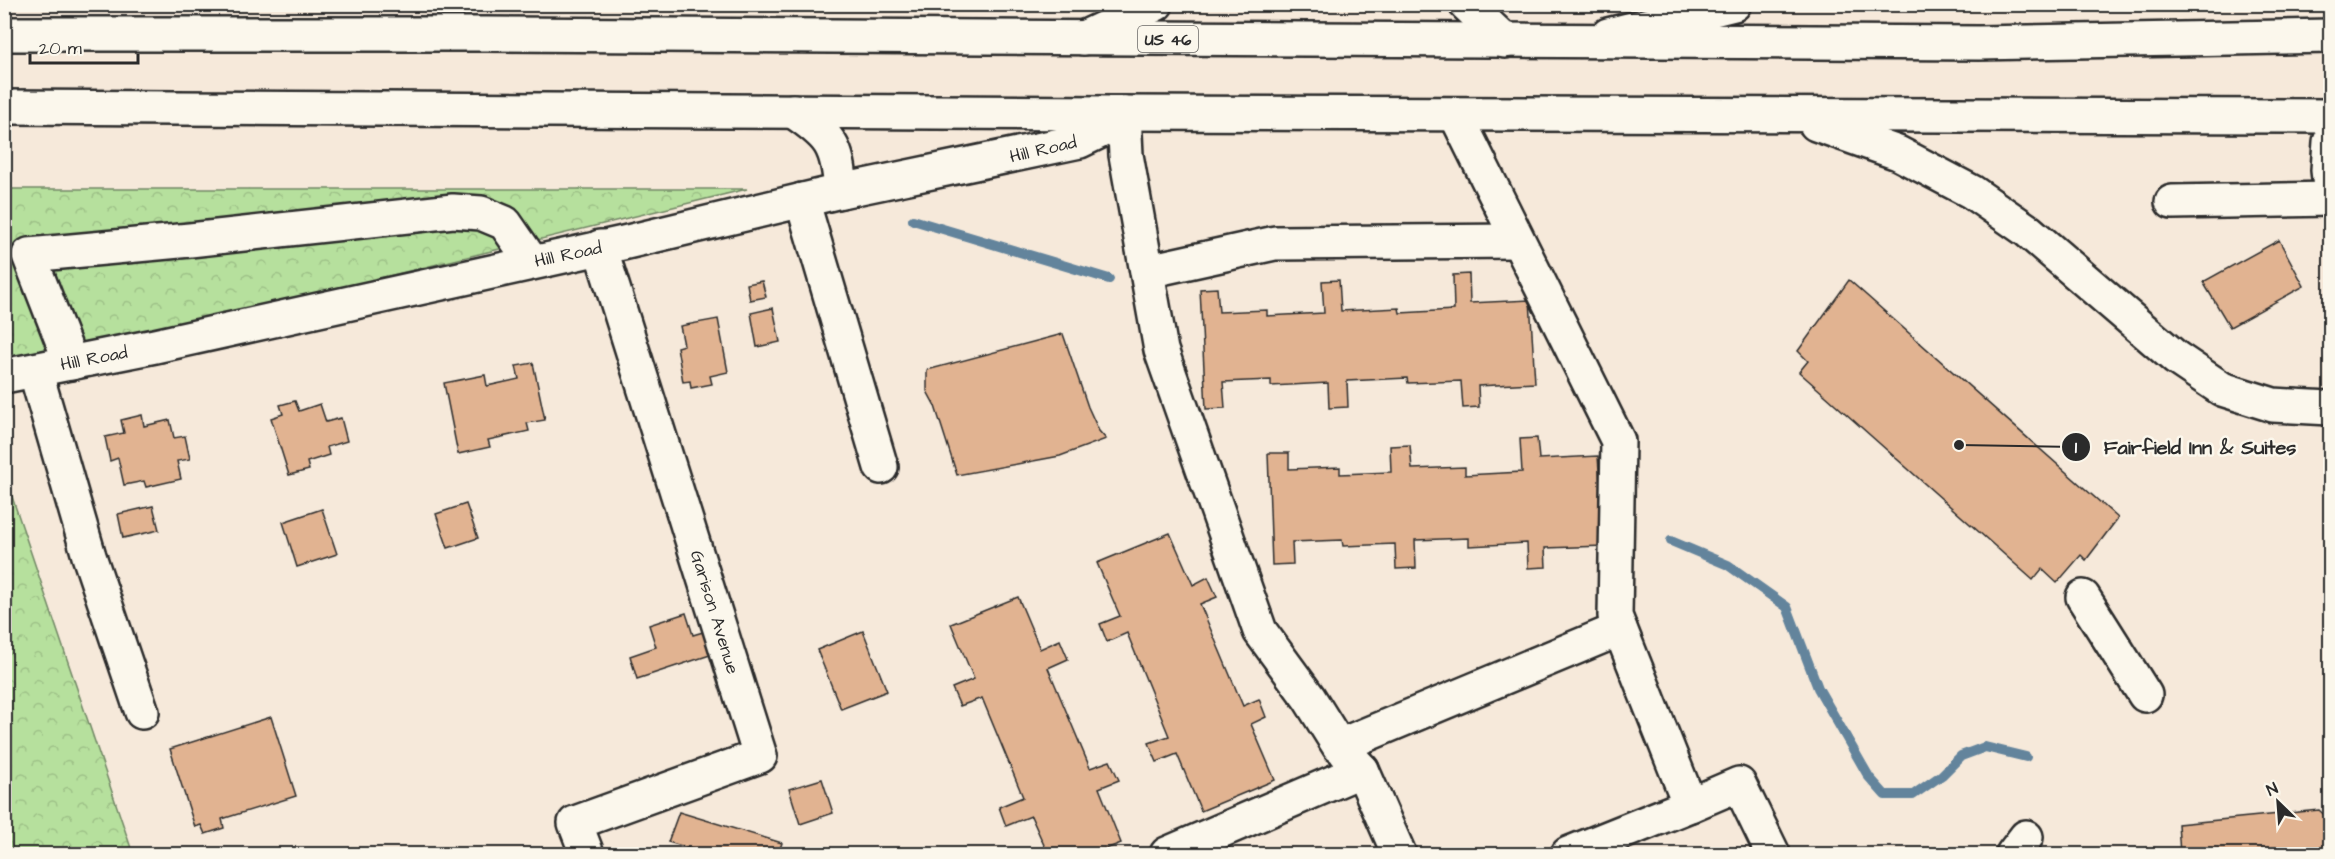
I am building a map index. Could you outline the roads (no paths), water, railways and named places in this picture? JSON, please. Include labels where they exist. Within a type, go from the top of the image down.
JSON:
[{"type":"main road","points":[[1083,38],[1156,4]]},
{"type":"main road","points":[[1466,4],[1505,41]]},
{"type":"main road","points":[[1580,42],[1734,4]]},
{"type":"main road","name":"US 46","points":[[6,33],[1979,43],[2331,36]]},
{"type":"main road","points":[[4,107],[1456,115],[2331,116]]},
{"type":"main road","points":[[793,111],[821,130],[832,148],[839,166],[841,191]]},
{"type":"main road","points":[[1124,113],[1126,156],[1161,350],[1260,631],[1309,698],[1339,746],[1362,770],[1398,855]]},
{"type":"main road","name":"Hill Road","points":[[20,373],[600,247],[841,191],[1080,141],[1109,127],[1124,113]]},
{"type":"main road","points":[[1456,115],[1618,441],[1615,616],[1690,805]]},
{"type":"main road","points":[[1792,116],[1898,153],[1972,192],[2028,231],[2176,358],[2222,389],[2273,405],[2331,408]]},
{"type":"main road","points":[[2331,142],[2328,170],[2331,187]]},
{"type":"main road","points":[[2172,202],[2331,198]]},
{"type":"main road","points":[[802,200],[881,466]]},
{"type":"main road","points":[[71,363],[17,257],[453,210],[481,213],[505,223],[532,262]]},
{"type":"main road","points":[[1148,271],[1275,243],[1518,241]]},
{"type":"main road","name":"Garison Avenue","points":[[586,855],[575,823],[760,756],[600,247]]},
{"type":"main road","points":[[20,373],[88,556],[142,712]]},
{"type":"main road","points":[[2083,597],[2145,695]]},
{"type":"main road","points":[[1339,746],[1620,628]]},
{"type":"main road","points":[[1167,855],[1362,770]]},
{"type":"main road","points":[[1568,855],[1739,784],[1773,855]]},
{"type":"waterway","points":[[913,220],[1109,279]]},
{"type":"waterway","points":[[1671,541],[1728,565],[1787,607],[1818,688],[1869,777],[1885,795],[1913,795],[1942,775],[1961,756],[1985,747],[2026,757]]},
{"type":"place","name":"Fairfield Inn & Suites","points":[[1959,445]]}]
